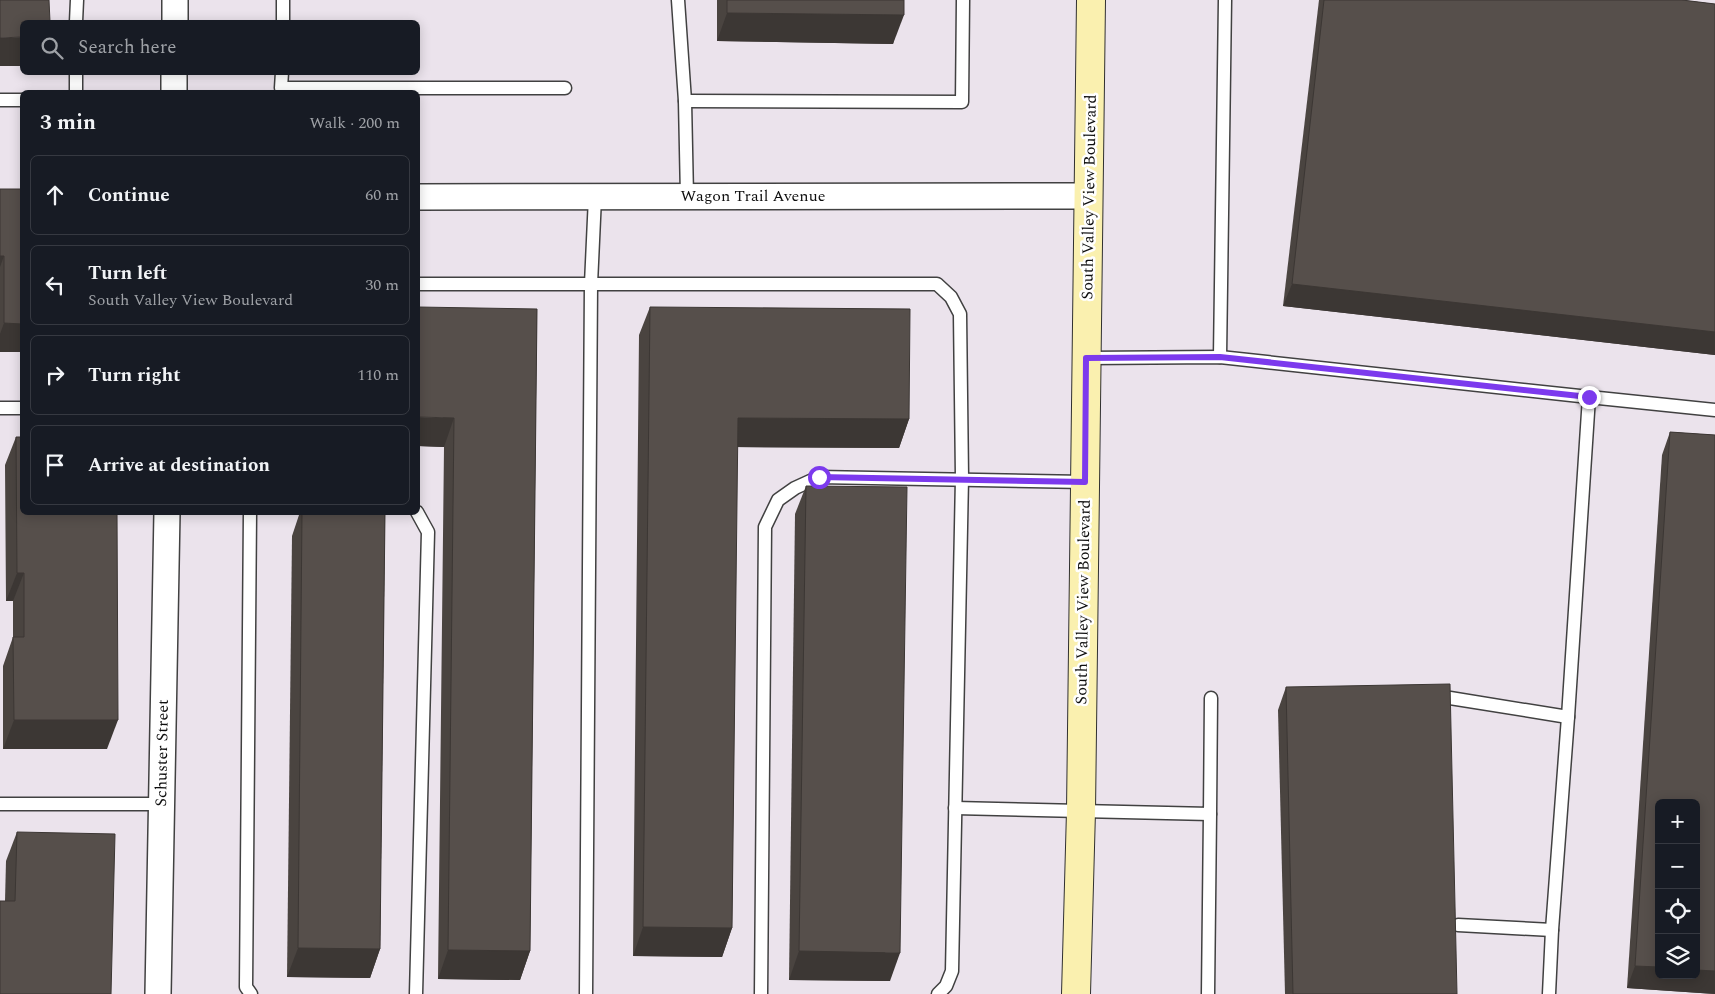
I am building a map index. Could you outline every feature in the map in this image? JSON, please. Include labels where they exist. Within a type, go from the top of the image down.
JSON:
[{"type":"main road","name":"South Valley View Boulevard","points":[[1076,994],[1081,811],[1091,0]]},
{"type":"street","points":[[175,0],[175,20]]},
{"type":"street","points":[[174,75],[174,90]]},
{"type":"street","name":"Wagon Trail Avenue","points":[[420,197],[1089,196]]},
{"type":"street","name":"Schuster Street","points":[[158,994],[166,515]]},
{"type":"lane","points":[[76,0],[76,20]]},
{"type":"lane","points":[[283,20],[284,0]]},
{"type":"lane","points":[[678,0],[685,101],[687,196]]},
{"type":"lane","points":[[685,101],[962,102],[963,0]]},
{"type":"lane","points":[[1220,357],[1225,0]]},
{"type":"lane","points":[[76,75],[76,90]]},
{"type":"lane","points":[[282,75],[282,88],[565,88]]},
{"type":"lane","points":[[0,100],[20,100]]},
{"type":"lane","points":[[586,994],[591,284],[595,196]]},
{"type":"lane","points":[[420,284],[937,284],[951,297],[960,314],[962,478],[952,971],[946,986],[938,994]]},
{"type":"lane","points":[[1086,358],[1220,357],[1715,410]]},
{"type":"lane","points":[[1549,994],[1589,397]]},
{"type":"lane","points":[[0,408],[20,408]]},
{"type":"lane","points":[[761,994],[765,527],[778,500],[795,488],[819,477],[962,478],[1085,482]]},
{"type":"lane","points":[[250,515],[246,987],[251,994]]},
{"type":"lane","points":[[416,994],[428,532],[419,515]]},
{"type":"lane","points":[[1421,696],[1450,698],[1568,717]]},
{"type":"lane","points":[[1208,994],[1211,698]]},
{"type":"lane","points":[[0,804],[162,804]]},
{"type":"lane","points":[[955,808],[1210,814]]},
{"type":"lane","points":[[1458,925],[1552,930]]},
{"type":"shaded area","points":[[0,0],[1715,0],[1715,994],[0,994]]},
{"type":"building","points":[[0,0],[49,0],[50,20],[20,20],[20,37],[0,38]]},
{"type":"building","points":[[727,0],[904,0],[904,15],[727,13]]},
{"type":"building","points":[[1324,0],[1682,0],[1715,4],[1715,332],[1292,284]]},
{"type":"building","points":[[0,189],[20,189],[20,324],[4,323],[4,256],[0,256]]},
{"type":"building","points":[[420,307],[537,309],[530,951],[448,950],[454,418],[420,417]]},
{"type":"building","points":[[650,307],[910,309],[909,419],[738,418],[732,928],[643,927]]},
{"type":"building","points":[[1670,432],[1715,435],[1715,971],[1700,970],[1700,799],[1655,799],[1655,967],[1635,966]]},
{"type":"building","points":[[16,437],[20,437],[20,515],[117,515],[118,720],[14,720],[13,637],[24,637],[24,573],[17,573]]},
{"type":"building","points":[[806,486],[907,487],[900,953],[799,951]]},
{"type":"building","points":[[302,515],[385,515],[380,949],[298,948]]},
{"type":"building","points":[[1450,684],[1457,994],[1293,994],[1286,687]]},
{"type":"building","points":[[17,832],[115,834],[111,994],[0,994],[0,901],[15,901]]},
{"type":"route","points":[[819,477],[962,478],[1085,482],[1086,358],[1220,357],[1589,397]]}]
